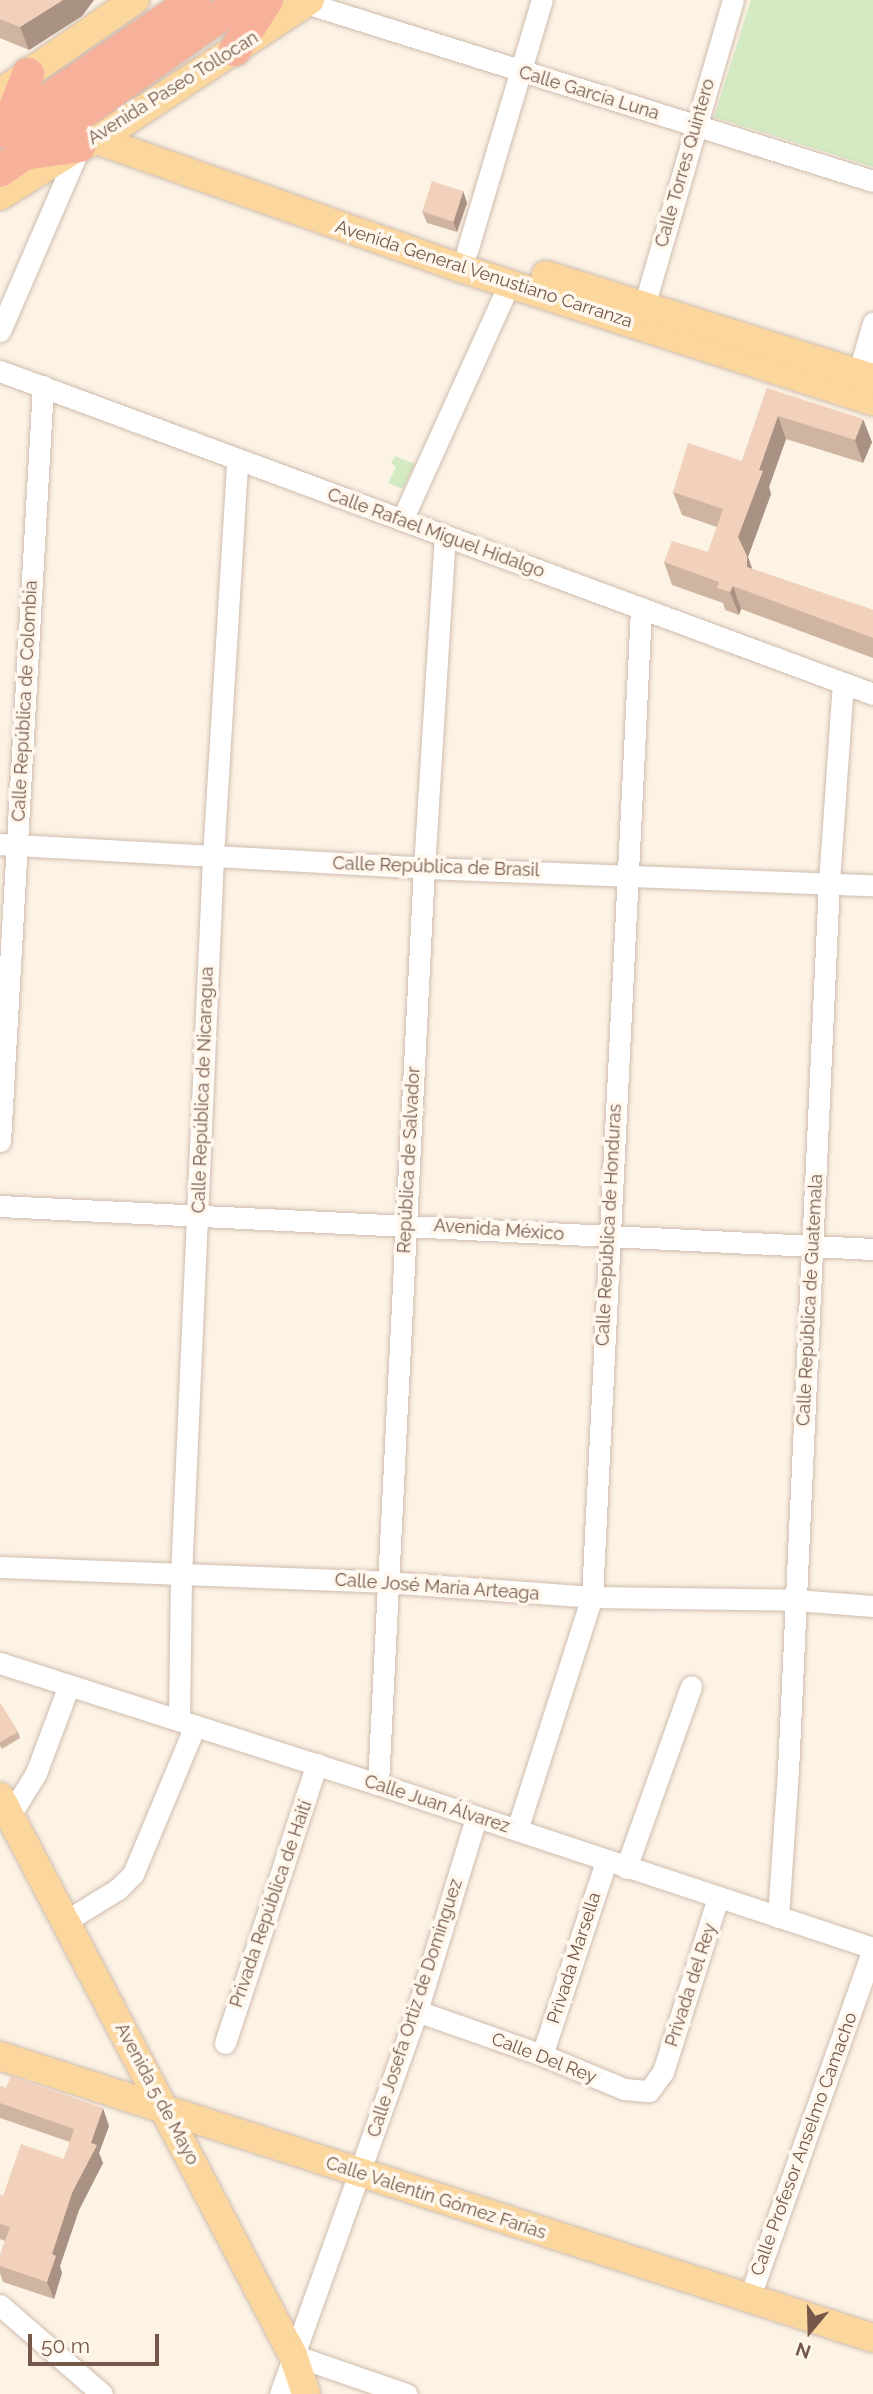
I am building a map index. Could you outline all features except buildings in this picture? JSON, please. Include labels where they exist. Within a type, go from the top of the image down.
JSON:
[{"type":"highway","points":[[7,146],[194,0]]},
{"type":"highway","name":"Avenida Paseo Tollocan","points":[[7,146],[242,0]]},
{"type":"highway","points":[[235,50],[267,0]]},
{"type":"highway","points":[[7,146],[28,74]]},
{"type":"highway","points":[[7,146],[94,139]]},
{"type":"main road","points":[[0,93],[135,0]]},
{"type":"main road","name":"Avenida Paseo Tollocan","points":[[0,196],[308,2]]},
{"type":"main road","name":"Avenida General Venustiano Carranza","points":[[94,139],[467,251],[641,316],[864,387]]},
{"type":"main road","name":"Avenida General Venustiano Carranza","points":[[94,139],[509,284],[641,316]]},
{"type":"main road","name":"Avenida 5 de Mayo","points":[[5,1806],[293,2355],[306,2394]]},
{"type":"main road","name":"Calle Valentín Gómez Farías","points":[[0,2056],[873,2338]]},
{"type":"street","points":[[467,251],[542,0]]},
{"type":"street","name":"Calle Torres Quintero","points":[[641,316],[733,0]]},
{"type":"street","name":"Calle García Luna","points":[[308,2],[522,74],[873,181]]},
{"type":"street","points":[[0,331],[94,139]]},
{"type":"street","points":[[402,520],[509,284]]},
{"type":"street","points":[[864,387],[873,323]]},
{"type":"street","name":"Calle Rafael Miguel Hidalgo","points":[[0,371],[873,694]]},
{"type":"street","name":"Calle República de Colombia","points":[[0,1141],[8,845],[43,386]]},
{"type":"street","name":"Calle República de Nicaragua","points":[[187,1723],[181,1576],[213,858],[237,460]]},
{"type":"street","name":"República de Salvador","points":[[378,1784],[386,1581],[424,868],[445,537]]},
{"type":"street","name":"Calle República de Honduras","points":[[517,1830],[592,1597],[641,608]]},
{"type":"street","name":"Calle República de Guatemala","points":[[778,1917],[796,1600],[829,882],[843,683]]},
{"type":"street","name":"Calle República de Brasil","points":[[8,845],[213,858],[829,882],[873,886]]},
{"type":"street","name":"Avenida México","points":[[0,1206],[873,1249]]},
{"type":"street","name":"Calle José María Arteaga","points":[[0,1567],[181,1576],[386,1581],[592,1597],[796,1600],[873,1606]]},
{"type":"street","name":"Calle Juan Álvarez","points":[[0,1663],[317,1764],[873,1949]]},
{"type":"street","points":[[5,1806],[36,1773],[69,1685]]},
{"type":"street","points":[[626,1868],[691,1686]]},
{"type":"street","points":[[66,1921],[118,1889],[133,1874],[187,1723]]},
{"type":"street","name":"Privada República de Haití","points":[[225,2043],[317,1764]]},
{"type":"street","name":"Calle Josefa Ortiz de Domínguez","points":[[280,2394],[417,2011],[476,1818]]},
{"type":"street","name":"Privada Marsella","points":[[542,2056],[606,1861]]},
{"type":"street","name":"Privada del Rey","points":[[663,2072],[718,1898]]},
{"type":"street","name":"Calle Profesor Anselmo Camacho","points":[[749,2299],[873,1949]]},
{"type":"street","name":"Calle Del Rey","points":[[417,2011],[640,2093],[649,2091],[657,2084],[663,2072]]},
{"type":"street","points":[[0,2305],[102,2394]]},
{"type":"street","points":[[293,2355],[406,2394]]},
{"type":"green space","points":[[751,0],[873,0],[873,167],[714,117]]},
{"type":"green space","points":[[395,456],[415,464],[403,489],[388,483],[396,467],[391,463]]}]
